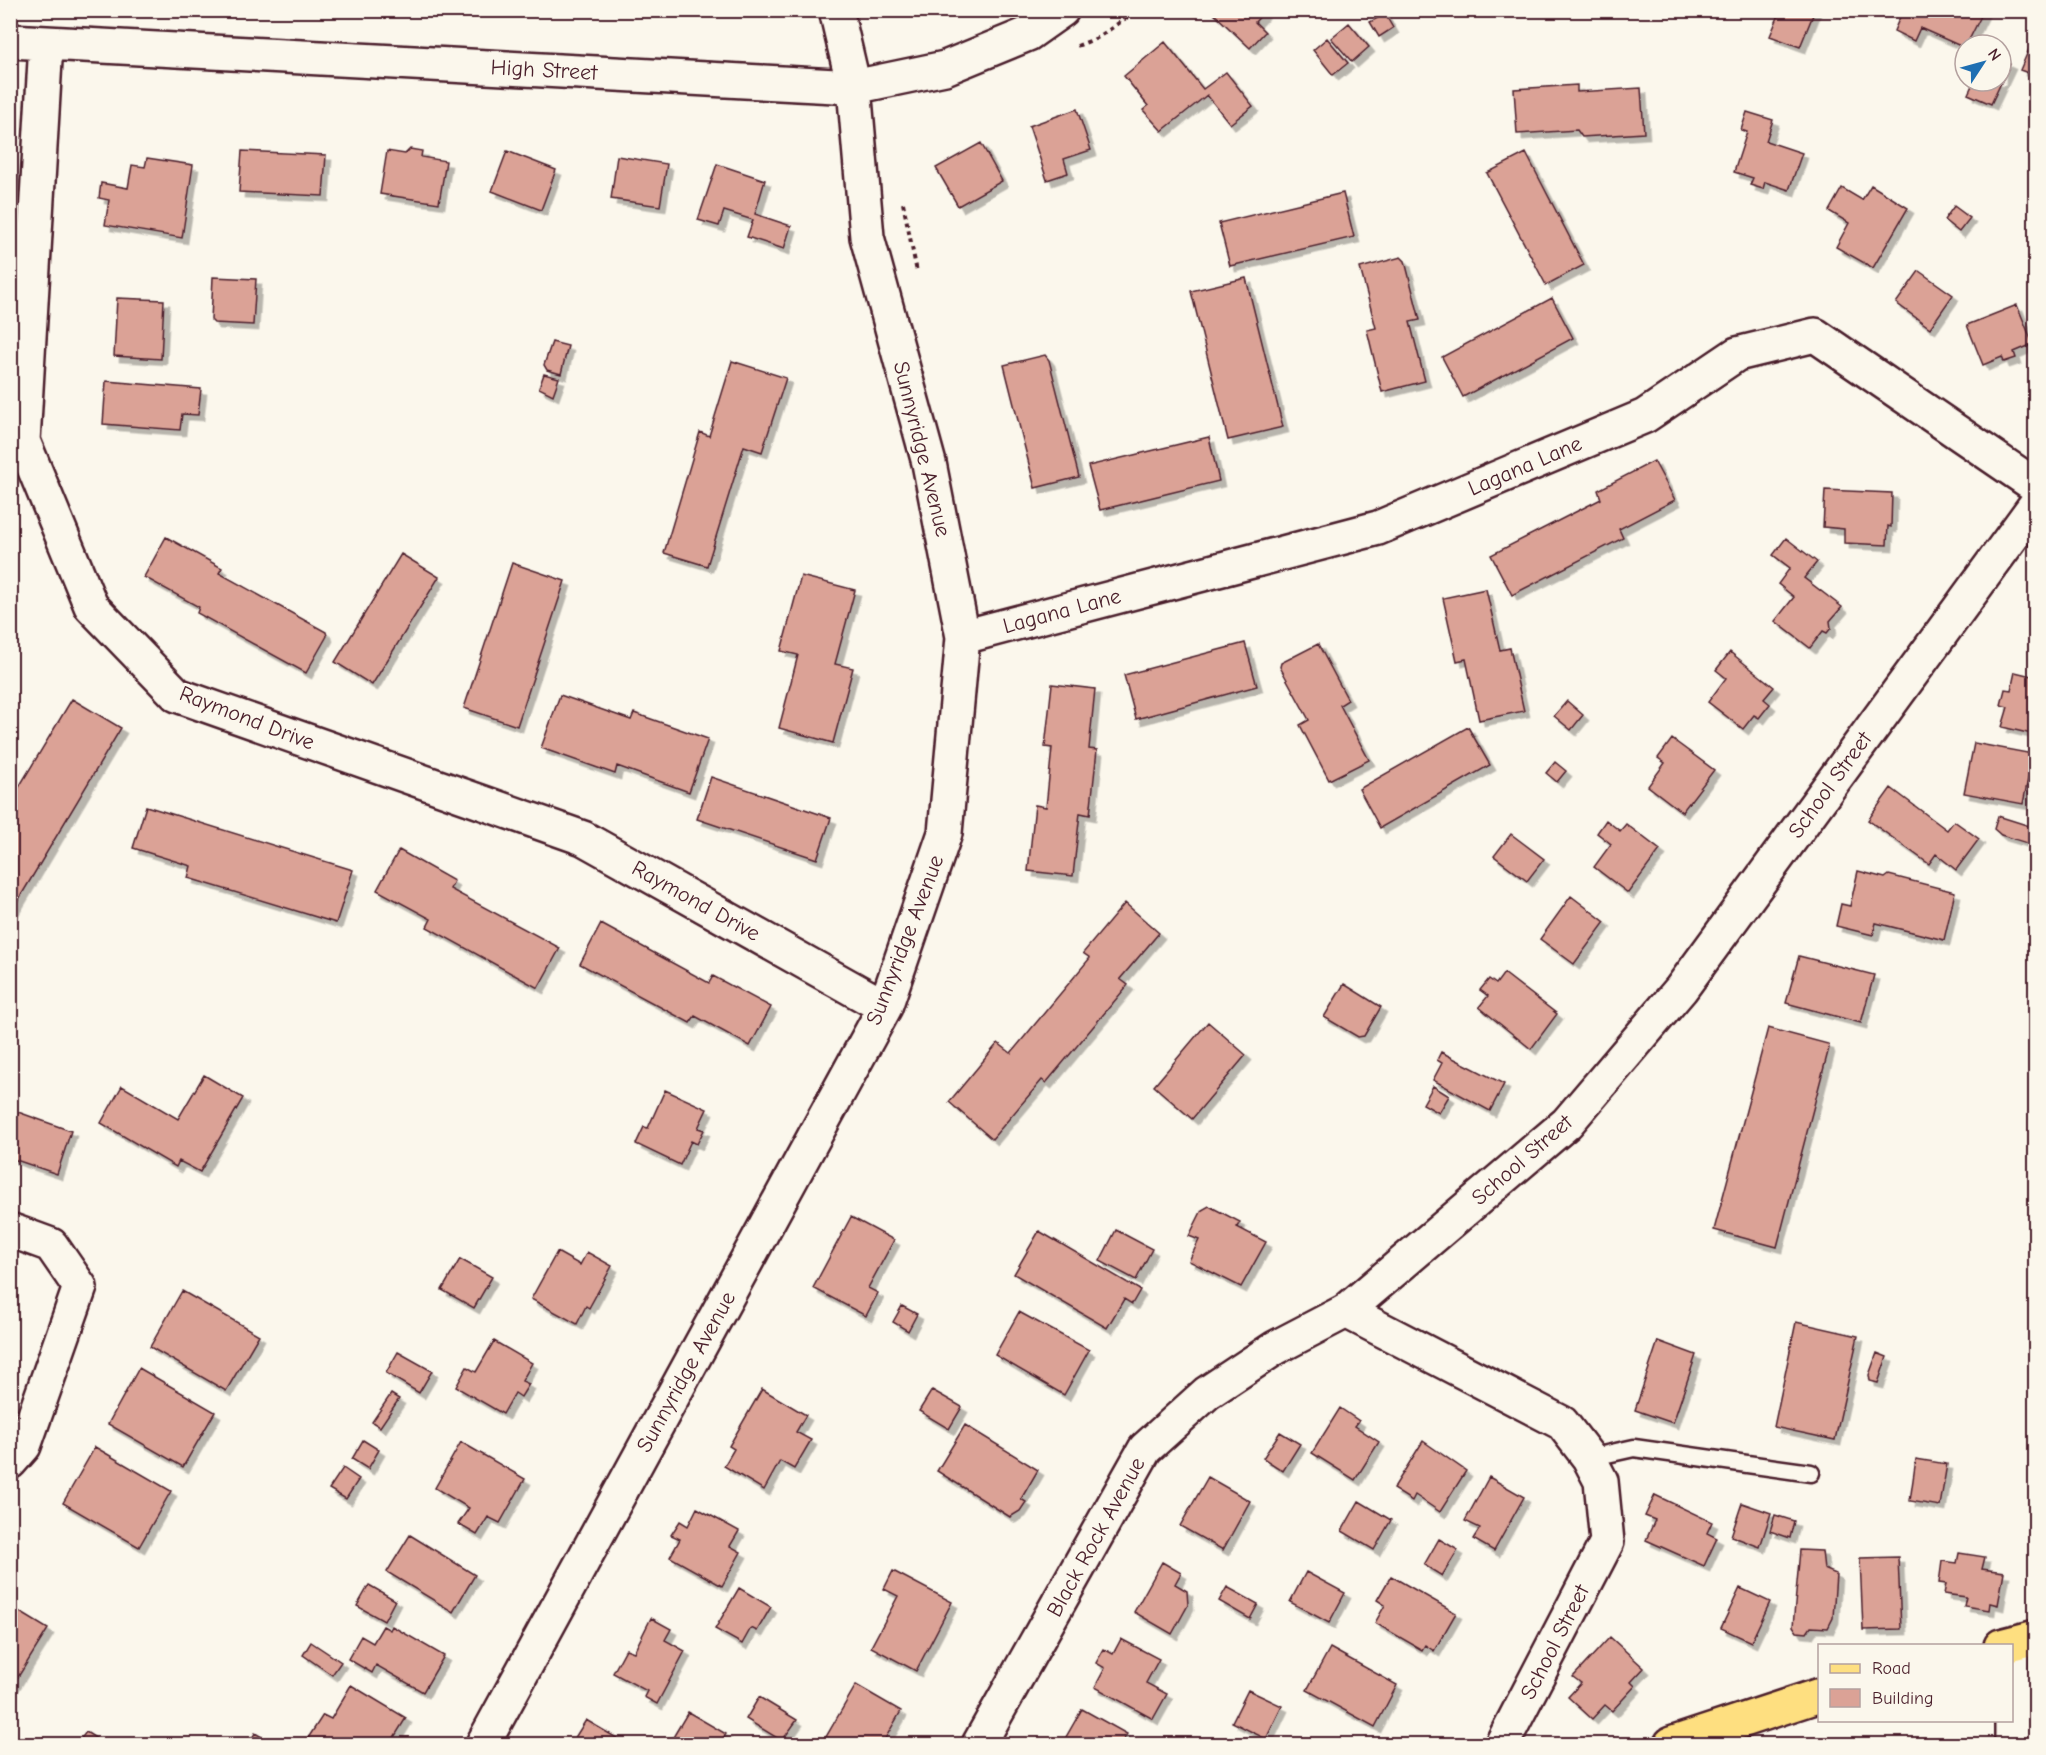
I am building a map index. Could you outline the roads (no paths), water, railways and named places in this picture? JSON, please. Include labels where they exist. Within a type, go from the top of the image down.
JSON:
[{"type":"main road","points":[[1671,1744],[1818,1696]]},
{"type":"street","name":"Sunnyridge Avenue","points":[[483,1744],[885,1007],[945,834],[963,637],[929,463],[867,237],[854,87],[836,10]]},
{"type":"street","name":"High Street","points":[[10,41],[854,87],[945,68],[1028,34],[1062,10]]},
{"type":"street","name":"Raymond Drive","points":[[46,43],[17,442],[92,606],[177,695],[583,838],[885,1007]]},
{"type":"street","name":"Lagana Lane","points":[[963,637],[1378,528],[1645,416],[1737,354],[1815,335],[2036,486]]},
{"type":"street","name":"School Street","points":[[1502,1744],[1606,1542],[1601,1481],[1589,1458],[1562,1423],[1346,1311],[1567,1123],[1681,989],[2036,504]]},
{"type":"street","points":[[10,1230],[51,1245],[80,1287],[24,1446],[10,1462]]},
{"type":"street","name":"Black Rock Avenue","points":[[980,1744],[1145,1449],[1208,1393],[1275,1348],[1346,1311]]},
{"type":"street","points":[[2013,1694],[2014,1645]]},
{"type":"street","points":[[2012,1722],[2012,1744]]},
{"type":"lane","points":[[1589,1458],[1634,1448],[1811,1473]]}]
